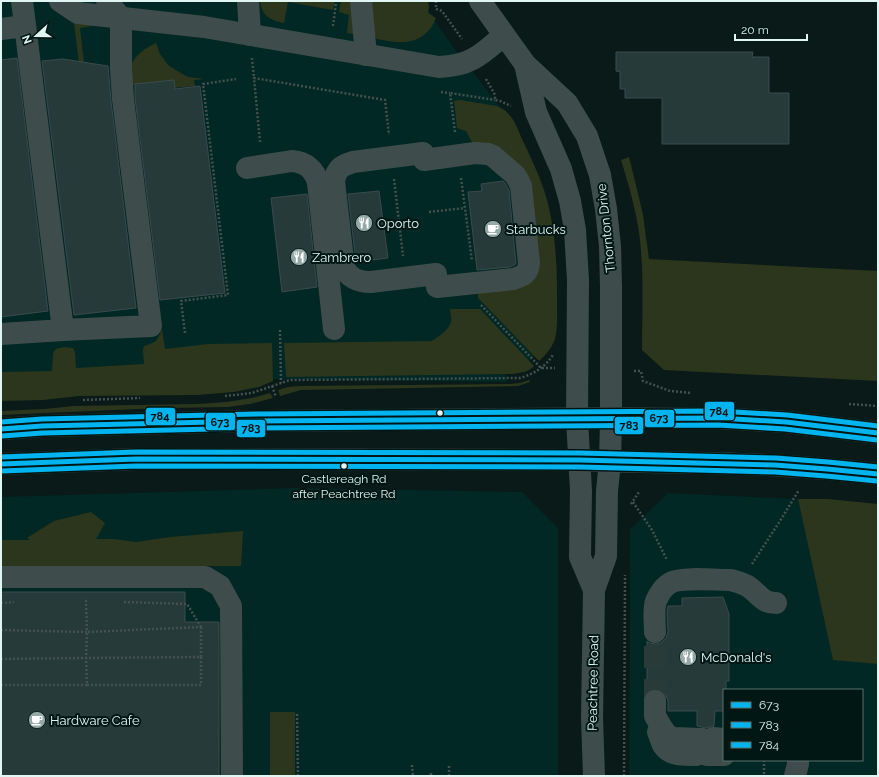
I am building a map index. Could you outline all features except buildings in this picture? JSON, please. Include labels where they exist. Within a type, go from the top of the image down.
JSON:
[{"type":"main road","points":[[1,429],[42,426],[256,421],[718,418],[786,422],[878,433]]},
{"type":"main road","points":[[1,464],[144,459],[580,460],[791,466],[878,474]]},
{"type":"street","points":[[22,1],[63,330]]},
{"type":"street","points":[[60,1],[78,13],[204,28],[439,67],[449,67],[467,63],[476,58],[504,35]]},
{"type":"street","points":[[1,334],[151,326],[123,100],[121,70],[121,18],[107,1]]},
{"type":"street","points":[[248,1],[250,35]]},
{"type":"street","points":[[361,1],[366,55]]},
{"type":"street","name":"Thornton Drive","points":[[480,1],[525,64],[567,103],[587,136],[600,175],[610,246],[611,418]]},
{"type":"street","points":[[1,29],[26,26]]},
{"type":"street","name":"Thornton Drive","points":[[525,64],[536,112],[561,169],[570,201],[575,230],[578,280],[578,419]]},
{"type":"street","points":[[475,153],[493,156],[515,175],[518,180],[521,186],[529,263],[527,272],[513,279],[475,283],[436,280],[362,282],[355,280],[350,276],[344,268],[334,181],[336,172],[353,162],[391,157],[458,156],[475,153]]},
{"type":"street","points":[[247,168],[298,161],[305,164],[317,178],[334,329]]},
{"type":"street","name":"Peachtree Road","points":[[594,776],[592,718],[594,590],[606,556],[607,491],[610,462],[611,418]]},
{"type":"street","name":"Peachtree Road","points":[[578,419],[581,491],[580,557],[594,590]]},
{"type":"street","points":[[1,577],[205,577],[220,586],[231,606],[232,776]]},
{"type":"street","points":[[655,632],[656,601],[667,584],[679,580],[731,580],[747,586],[763,600],[770,603],[776,603]]},
{"type":"street","points":[[655,708],[656,726],[662,744],[671,753],[681,755],[711,747]]},
{"type":"street","points":[[795,776],[798,761]]},
{"type":"path","points":[[257,116],[254,78],[385,100],[403,258]]},
{"type":"path","points":[[185,333],[181,301],[228,295],[203,84],[236,79]]},
{"type":"path","points":[[224,396],[252,393],[290,380],[520,378],[530,375],[541,368],[476,300],[450,93],[494,100]]},
{"type":"path","points":[[429,212],[465,208]]},
{"type":"path","points":[[280,330],[281,383]]},
{"type":"path","points":[[272,386],[276,397]]},
{"type":"path","points":[[77,400],[142,398]]},
{"type":"path","points":[[751,565],[802,487]]},
{"type":"path","points":[[630,506],[639,492]]},
{"type":"path","points":[[632,502],[652,530],[669,564]]},
{"type":"path","points":[[624,776],[625,570]]},
{"type":"path","points":[[79,601],[86,601],[87,685]]},
{"type":"path","points":[[1,603],[16,602]]},
{"type":"path","points":[[1,685],[201,685],[201,627],[187,604],[117,602]]},
{"type":"path","points":[[1,630],[87,632],[201,627]]},
{"type":"path","points":[[1,659],[201,657]]},
{"type":"path","points":[[297,714],[298,776]]},
{"type":"path","points":[[764,761],[764,776]]},
{"type":"path","points":[[412,765],[413,776]]},
{"type":"path","points":[[449,765],[449,776]]},
{"type":"shaded area","points":[[1,1],[423,1],[454,48],[505,113],[552,229],[557,268],[557,333],[517,373],[506,373],[507,382],[252,379],[1,388]]},
{"type":"shaded area","points":[[260,1],[335,1],[333,10],[288,2],[284,23],[271,19],[265,14]]},
{"type":"shaded area","points":[[341,1],[355,1],[356,34],[347,33],[349,15],[339,12]]},
{"type":"shaded area","points":[[370,1],[428,1],[428,13],[436,18],[426,33],[412,41],[399,42],[377,39],[374,36]]},
{"type":"shaded area","points":[[74,23],[98,25],[80,28],[84,63],[79,63]]},
{"type":"shaded area","points":[[156,43],[160,54],[168,65],[188,77],[204,79],[194,80],[195,86],[172,88],[171,81],[133,85],[130,72],[133,62],[139,54]]},
{"type":"shaded area","points":[[460,100],[497,106],[510,115],[537,170],[548,203],[555,242],[557,269],[557,329],[552,345],[539,361],[478,298],[478,292],[524,284],[525,186],[474,146],[466,131],[457,128],[454,101]]},
{"type":"shaded area","points":[[629,157],[643,215],[649,259],[878,271],[878,381],[664,370],[642,350],[642,281],[639,230],[630,190],[621,160]]},
{"type":"shaded area","points":[[450,309],[480,309],[534,366],[527,371],[512,374],[286,377],[284,343],[432,341],[443,333],[450,325]]},
{"type":"shaded area","points":[[162,329],[165,349],[208,344],[272,343],[273,381],[259,387],[234,392],[197,395],[79,396],[43,400],[1,401],[1,372],[52,371],[53,353],[56,349],[64,347],[73,348],[75,352],[76,368],[144,364],[144,346],[156,340]]},
{"type":"shaded area","points":[[529,380],[530,382],[518,386],[301,390],[280,396],[278,390],[299,386],[510,384]]},
{"type":"shaded area","points":[[270,393],[273,398],[250,404],[228,407],[160,408],[1,415],[1,411],[74,406],[198,404],[226,402],[252,398]]},
{"type":"shaded area","points":[[294,488],[522,492],[558,528],[558,776],[1,776],[1,497]]},
{"type":"shaded area","points":[[668,493],[798,499],[833,659],[878,664],[878,776],[629,776],[630,529]]},
{"type":"shaded area","points":[[798,499],[828,499],[878,504],[878,664],[833,660]]},
{"type":"shaded area","points":[[91,512],[105,523],[96,539],[114,539],[136,542],[170,537],[243,531],[241,566],[1,566],[1,540],[30,540],[27,538],[54,521]]},
{"type":"shaded area","points":[[270,712],[295,712],[295,776],[270,776]]},
{"type":"tunnel","points":[[655,632],[655,701]]},
{"type":"transit line","name":"784","points":[[1,422],[42,419],[256,414],[718,411],[787,415],[878,426]]},
{"type":"transit line","name":"673","points":[[1,429],[42,426],[256,421],[718,418],[786,422],[878,433]]},
{"type":"transit line","name":"783","points":[[2,436],[42,433],[256,428],[718,425],[785,429],[877,440]]},
{"type":"transit line","name":"784","points":[[1,457],[136,452],[580,453],[776,458],[878,467]]},
{"type":"transit line","name":"673","points":[[1,464],[136,459],[580,460],[775,465],[878,474]]},
{"type":"transit line","name":"783","points":[[1,471],[136,466],[580,467],[775,472],[877,481]]},
{"type":"place","name":"Oporto","points":[[364,223]]},
{"type":"place","name":"Starbucks","points":[[493,229]]},
{"type":"place","name":"Zambrero","points":[[299,257]]},
{"type":"place","name":"Castlereagh Rd after Peachtree Rd","points":[[344,466]]},
{"type":"place","name":"McDonald's","points":[[688,657]]},
{"type":"place","name":"Hardware Cafe","points":[[37,720]]}]
